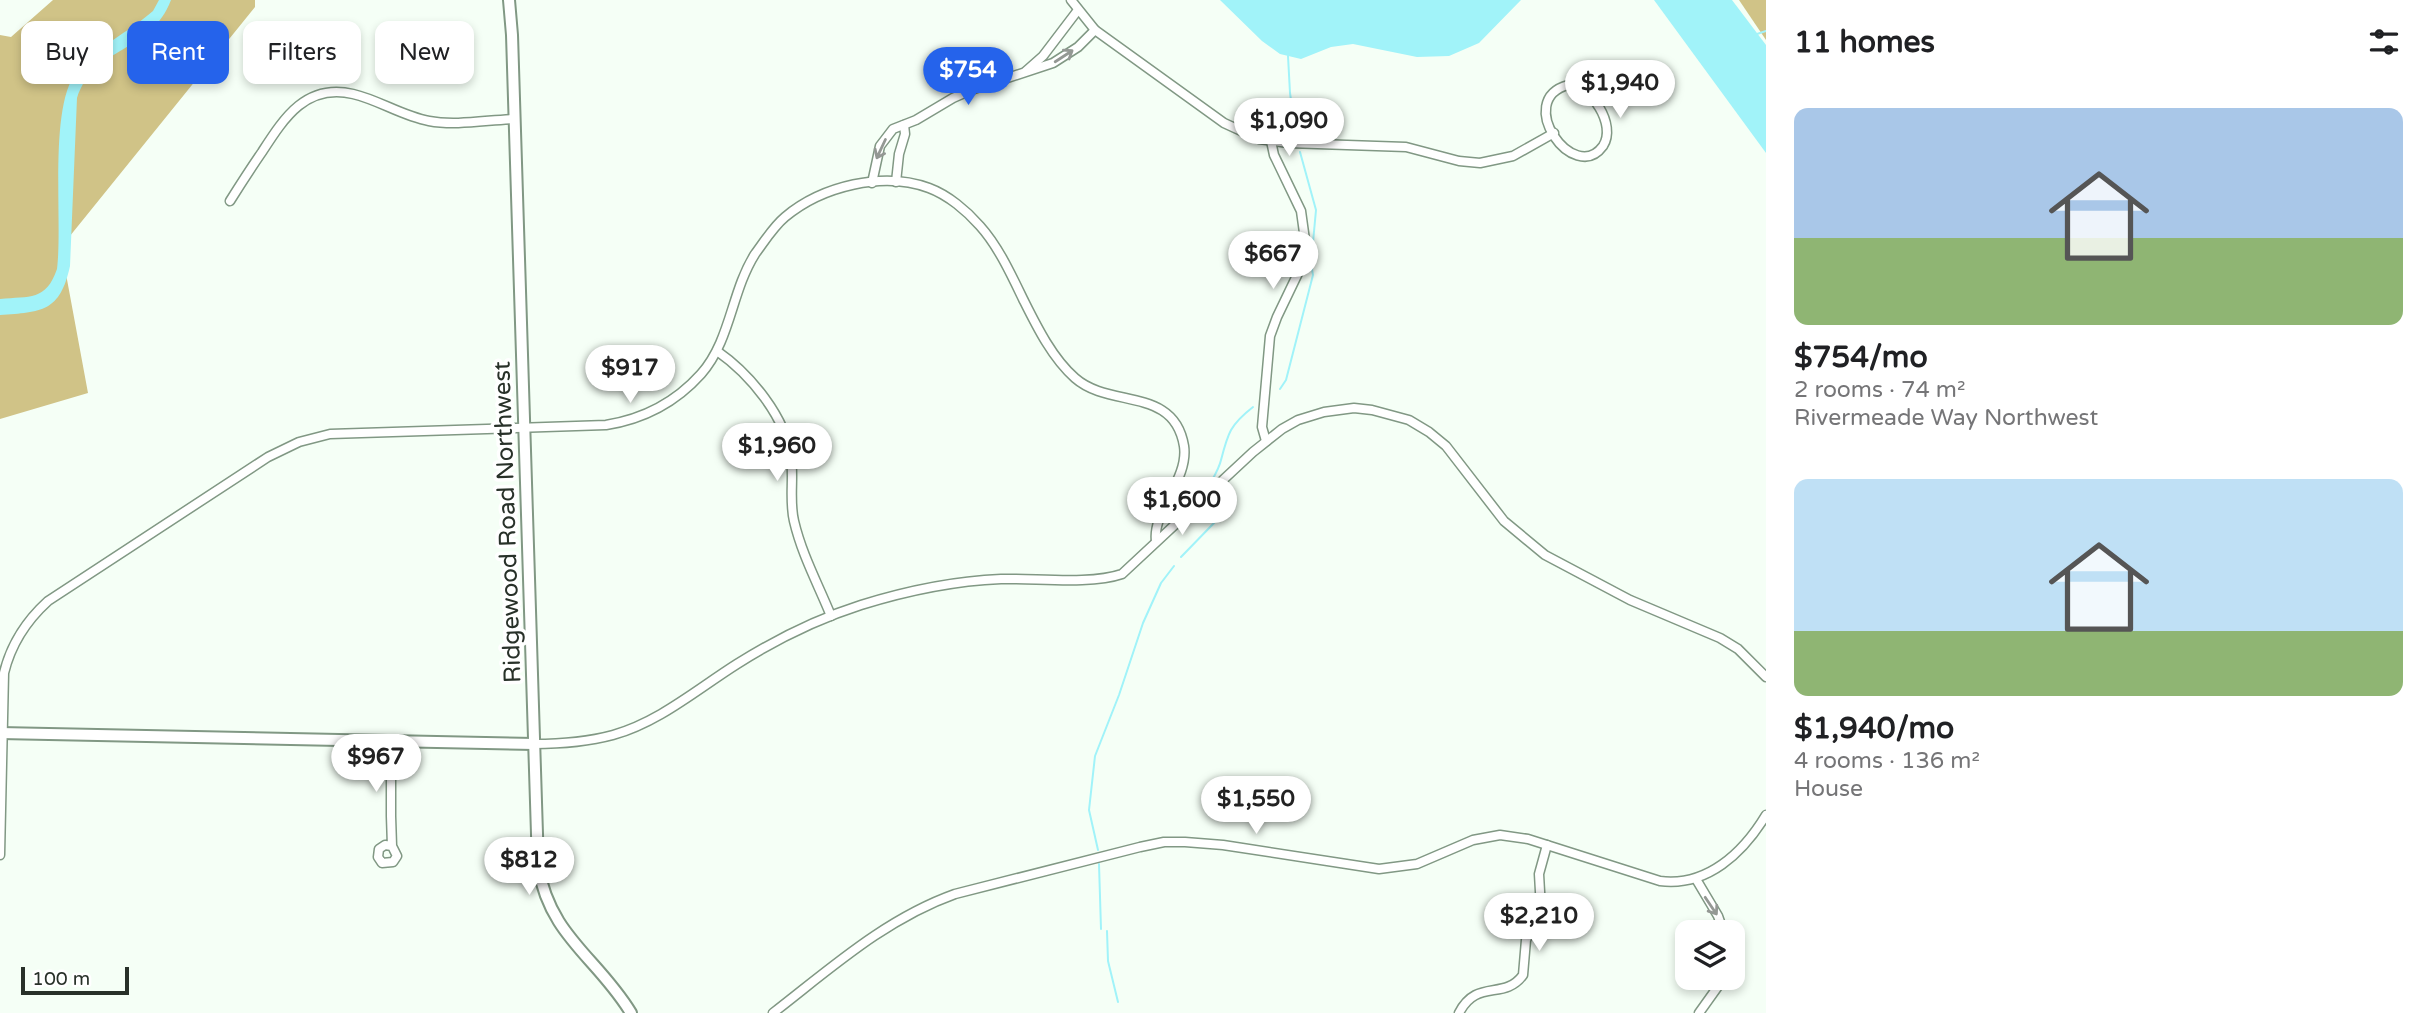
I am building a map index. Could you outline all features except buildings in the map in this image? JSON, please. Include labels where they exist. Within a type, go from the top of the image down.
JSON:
[{"type":"street","name":"Ridgewood Road Northwest","points":[[509,0],[538,866],[547,902],[564,932],[608,981],[631,1013]]},
{"type":"street","points":[[1071,0],[1095,30],[1224,123],[1247,135],[1271,141],[1406,147],[1459,161],[1480,163],[1513,156],[1554,133]]},
{"type":"street","points":[[1026,71],[1044,56],[1077,10]]},
{"type":"street","points":[[872,183],[880,146],[893,129],[916,120],[953,98],[1062,58],[1095,30]]},
{"type":"street","points":[[1568,85],[1579,86],[1589,93],[1605,119],[1607,138],[1594,154],[1575,156],[1566,151],[1554,133],[1545,117],[1546,103],[1554,91],[1568,85]]},
{"type":"street","points":[[230,201],[285,117],[301,103],[321,94],[355,94],[431,122],[514,119]]},
{"type":"street","points":[[896,182],[899,154],[905,134],[904,125]]},
{"type":"street","points":[[1266,441],[1262,427],[1270,336],[1301,267],[1306,240],[1301,211],[1274,155],[1271,141]]},
{"type":"street","points":[[0,855],[1,733],[6,663],[20,634],[37,611],[60,592],[268,457],[299,442],[330,434],[606,425],[644,416],[666,405],[685,391],[702,373],[717,351],[745,272],[778,223],[792,211],[823,194],[844,187],[896,182],[939,192],[980,226],[992,241],[1027,309],[1055,354],[1075,378],[1103,393],[1159,407],[1175,422],[1182,437],[1184,458],[1156,528],[1156,541]]},
{"type":"street","points":[[717,351],[755,387],[784,428],[792,461],[794,522],[806,561],[831,616]]},
{"type":"street","points":[[1,733],[534,744],[589,741],[638,726],[686,699],[761,649],[831,616],[887,597],[951,584],[1001,579],[1114,577],[1130,568],[1266,441],[1298,420],[1335,410],[1372,410],[1409,421],[1429,432],[1446,446],[1504,522],[1545,555],[1630,600],[1720,638],[1738,649],[1766,677]]},
{"type":"street","points":[[391,741],[392,846]]},
{"type":"street","points":[[773,1013],[888,926],[934,902],[955,894],[1140,846],[1164,842],[1223,845],[1379,869],[1417,864],[1486,836],[1515,836],[1671,883],[1696,879],[1719,868],[1755,832],[1766,815]]},
{"type":"street","points":[[1459,1013],[1474,995],[1511,986],[1523,975],[1526,940],[1541,909],[1539,874],[1547,845]]},
{"type":"street","points":[[1696,879],[1719,920]]},
{"type":"street","points":[[1699,1013],[1715,990]]},
{"type":"shaded area","points":[[53,0],[255,0],[255,7],[229,39],[229,21],[127,21],[127,84],[193,84],[61,247],[88,393],[0,419],[0,35],[11,37],[21,28],[21,84],[113,84],[113,21],[29,21]]},
{"type":"shaded area","points":[[1739,0],[1766,0],[1766,40]]},
{"type":"water","points":[[159,0],[171,0],[158,21],[140,21],[153,11]]},
{"type":"water","points":[[1220,0],[1521,0],[1479,43],[1449,56],[1417,57],[1353,44],[1331,47],[1301,59],[1280,54],[1262,41]]},
{"type":"water","points":[[1654,0],[1732,0],[1766,45],[1766,153]]},
{"type":"water","points":[[127,31],[127,47],[113,56],[113,41]]},
{"type":"water","points":[[70,84],[84,84],[77,98],[70,266],[66,281],[61,293],[47,307],[27,313],[0,315],[0,299],[28,297],[42,292],[48,287],[57,269],[58,165],[62,110]]},
{"type":"waterway","points":[[1757,34],[1766,31]]},
{"type":"waterway","points":[[1288,56],[1296,135]]},
{"type":"waterway","points":[[1280,389],[1286,380],[1313,275],[1311,264],[1316,210],[1300,152]]},
{"type":"waterway","points":[[1209,486],[1219,467],[1231,430],[1253,407]]},
{"type":"waterway","points":[[1181,557],[1214,523],[1225,504],[1215,495]]},
{"type":"waterway","points":[[1098,850],[1089,810],[1095,756],[1143,623],[1161,583],[1174,566]]},
{"type":"waterway","points":[[1099,864],[1101,929]]},
{"type":"waterway","points":[[1107,931],[1108,961],[1118,1002]]}]
